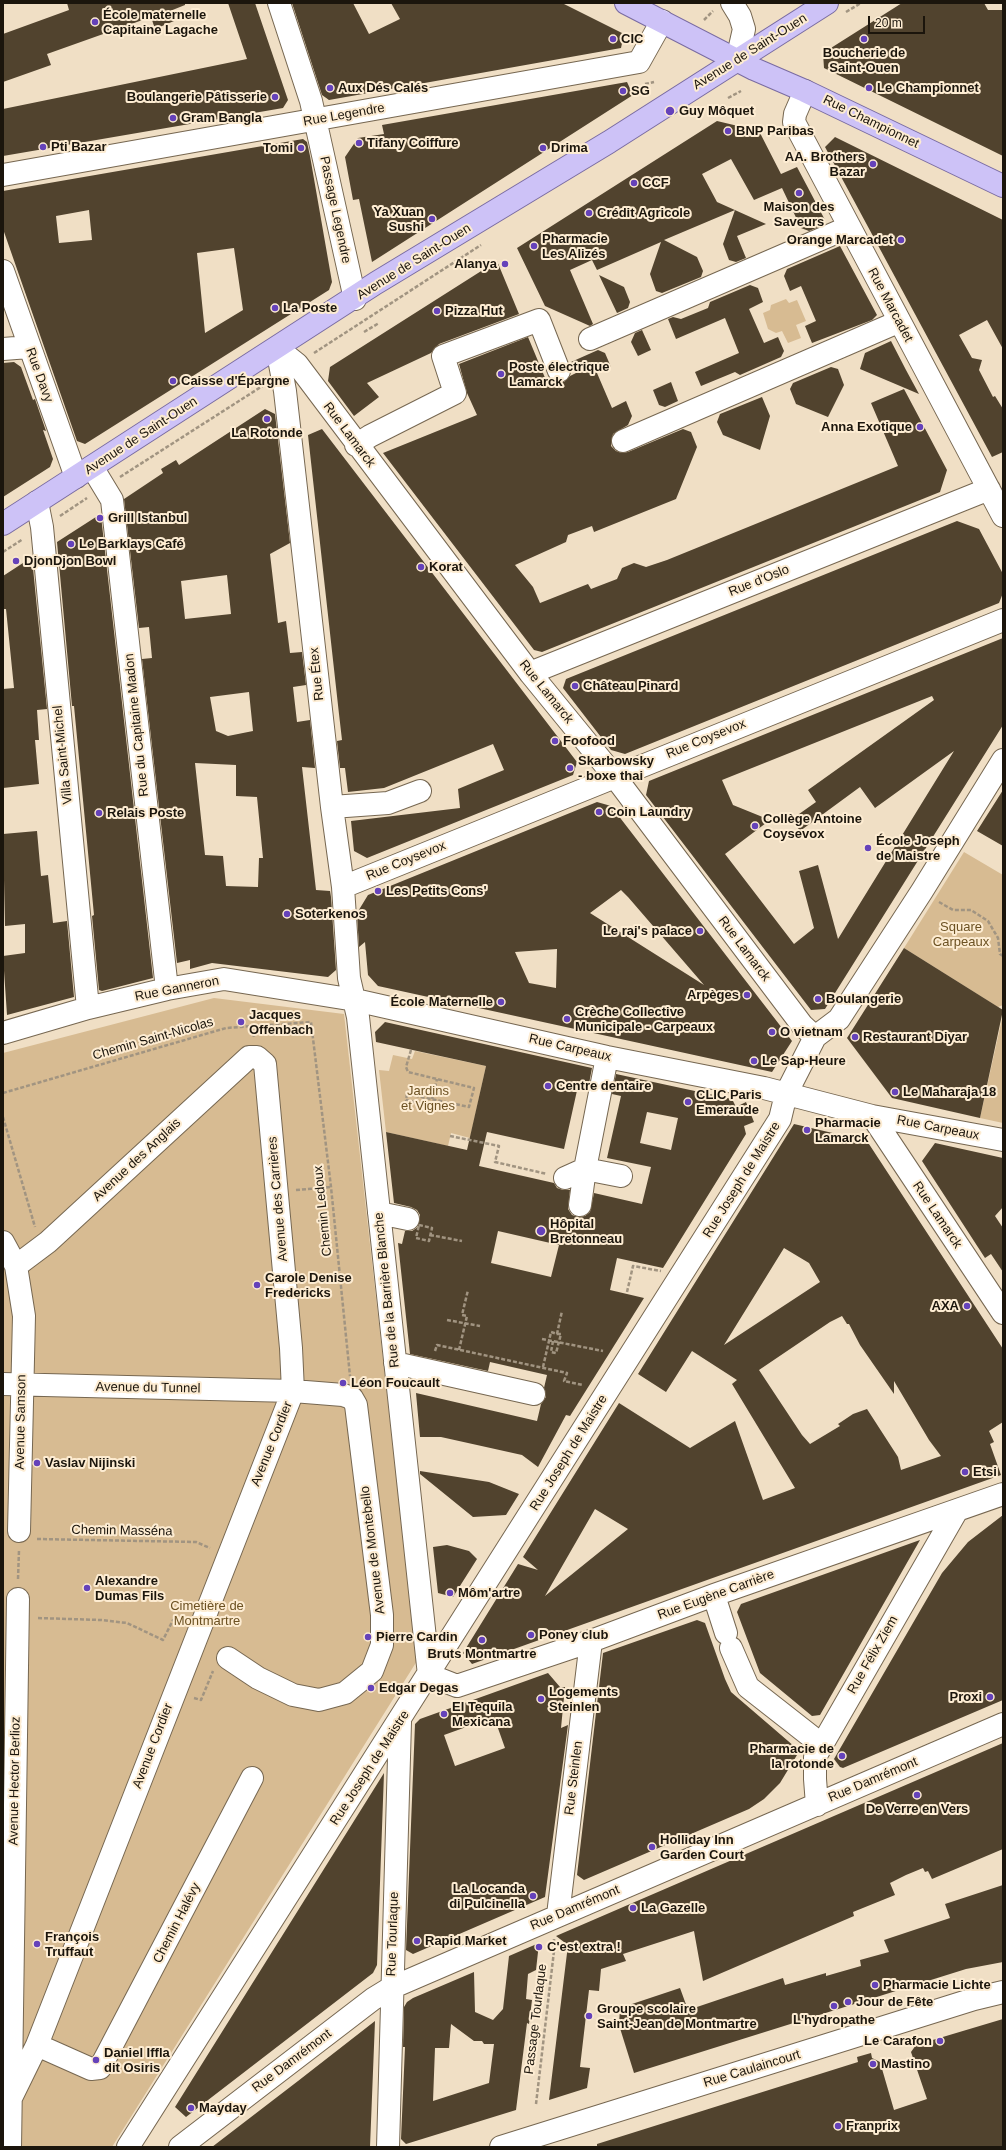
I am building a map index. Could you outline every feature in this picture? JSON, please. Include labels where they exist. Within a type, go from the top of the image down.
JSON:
[{"type":"main road","name":"Rue Championnet","points":[[626,3],[754,69],[805,91],[1003,186]]},
{"type":"main road","name":"Avenue de Saint-Ouen","points":[[3,524],[355,299],[376,284],[609,142],[827,3]]},
{"type":"street","name":"Passage Legendre","points":[[279,3],[309,92],[355,299]]},
{"type":"street","points":[[723,6],[740,16],[744,28],[738,60]]},
{"type":"street","name":"Rue Legendre","points":[[3,175],[315,121],[639,62],[662,21]]},
{"type":"street","name":"Rue Marcadet","points":[[805,91],[795,114],[794,122],[898,322],[1003,516]]},
{"type":"street","points":[[590,339],[848,227]]},
{"type":"street","name":"Rue Davy","points":[[3,271],[29,347],[84,472]]},
{"type":"street","points":[[356,445],[370,436],[455,393],[443,356],[539,320],[559,371]]},
{"type":"street","points":[[623,441],[898,322]]},
{"type":"street","points":[[3,350],[29,347]]},
{"type":"street","name":"Rue Lamarck","points":[[278,348],[297,364],[356,445],[530,674],[614,777],[802,1026],[815,1037]]},
{"type":"street","name":"Rue Étex","points":[[278,348],[285,391],[332,807],[343,887],[349,978],[355,1000]]},
{"type":"street","name":"Rue du Capitaine Madon","points":[[84,472],[112,500],[167,989]]},
{"type":"street","name":"Rue d'Oslo","points":[[530,674],[988,488]]},
{"type":"street","name":"Villa Saint-Michel","points":[[37,502],[42,527],[88,1008]]},
{"type":"street","name":"Rue Coysevox","points":[[343,887],[1003,620]]},
{"type":"street","name":"Rue Joseph de Maistre","points":[[128,2147],[400,1721],[780,1119],[786,1094],[815,1037],[839,1019],[922,891],[1003,760]]},
{"type":"street","points":[[332,807],[388,803],[420,791]]},
{"type":"street","name":"Rue Ganneron","points":[[3,1033],[88,1008],[167,989],[224,979],[355,1000]]},
{"type":"street","name":"Rue Carpeaux","points":[[355,1000],[607,1057],[786,1094],[872,1116],[1003,1140]]},
{"type":"street","name":"Rue de la Barrière Blanche","points":[[355,1000],[429,1675]]},
{"type":"street","name":"Avenue des Anglais","points":[[16,1266],[48,1242],[249,1057],[257,1058]]},
{"type":"street","points":[[580,1205],[585,1169],[607,1057]]},
{"type":"street","name":"Avenue des Carrières","points":[[257,1058],[265,1064],[266,1071],[291,1348],[293,1391]]},
{"type":"street","name":"Rue Lamarck","points":[[872,1116],[1003,1314]]},
{"type":"street","points":[[565,1178],[585,1169],[621,1176]]},
{"type":"street","points":[[379,1213],[408,1219]]},
{"type":"street","name":"Avenue Samson","points":[[3,1242],[16,1266],[24,1316],[12,1384],[19,1531]]},
{"type":"street","points":[[395,1363],[534,1394]]},
{"type":"street","name":"Avenue du Tunnel","points":[[12,1384],[293,1391]]},
{"type":"street","points":[[293,1391],[343,1395],[352,1398]]},
{"type":"street","name":"Avenue Cordier","points":[[11,2098],[37,2045],[227,1556],[293,1391]]},
{"type":"street","name":"Avenue de Montebello","points":[[228,1658],[258,1678],[293,1695],[319,1700],[345,1693],[372,1671],[382,1645],[382,1615],[356,1404],[352,1398]]},
{"type":"street","name":"Rue Eugène Carrière","points":[[429,1675],[457,1686],[591,1641],[714,1595],[956,1512],[1003,1494]]},
{"type":"street","name":"Rue Félix Ziem","points":[[817,1805],[815,1757],[956,1512]]},
{"type":"street","points":[[717,1605],[728,1640],[748,1687],[822,1745]]},
{"type":"street","name":"Avenue Hector Berlioz","points":[[10,2147],[14,1608]]},
{"type":"street","name":"Rue Steinlen","points":[[558,1915],[591,1641]]},
{"type":"street","name":"Rue Tourlaque","points":[[388,2147],[391,1988],[400,1721]]},
{"type":"street","name":"Rue Damrémont","points":[[180,2147],[373,1999],[391,1988],[1003,1724]]},
{"type":"street","name":"Chemin Halévy","points":[[37,2045],[91,2069],[100,2068],[252,1778]]},
{"type":"street","name":"Rue Caulaincourt","points":[[500,2147],[974,1999],[1003,1992]]},
{"type":"path","points":[[704,20],[723,6]]},
{"type":"path","points":[[645,84],[654,82]]},
{"type":"path","points":[[728,98],[741,91]]},
{"type":"path","points":[[364,332],[379,323]]},
{"type":"path","name":"Avenue de Saint-Ouen","points":[[113,481],[268,382]]},
{"type":"path","name":"Avenue de Saint-Ouen","points":[[58,517],[91,495]]},
{"type":"path","points":[[3,552],[26,537]]},
{"type":"path","points":[[937,900],[952,910],[971,910],[988,921],[998,938],[1000,954],[1003,956]]},
{"type":"path","name":"Chemin Saint-Nicolas","points":[[3,1093],[226,1028],[311,1022]]},
{"type":"path","name":"Chemin Ledoux","points":[[311,1022],[331,1187],[352,1398]]},
{"type":"path","points":[[410,1050],[406,1067],[408,1072],[474,1088],[469,1107],[407,1094],[406,1100],[431,1106]]},
{"type":"path","points":[[432,1099],[437,1079]]},
{"type":"path","points":[[3,1117],[34,1225],[48,1242]]},
{"type":"path","points":[[450,1136],[498,1146],[495,1162],[565,1178]]},
{"type":"path","points":[[300,1189],[331,1187]]},
{"type":"path","points":[[430,1235],[462,1241]]},
{"type":"path","points":[[626,1292],[633,1266],[661,1271]]},
{"type":"path","points":[[458,1350],[467,1316],[462,1315],[468,1290]]},
{"type":"path","points":[[557,1334],[562,1311]]},
{"type":"path","points":[[447,1320],[480,1326]]},
{"type":"path","points":[[543,1368],[551,1332],[561,1334],[556,1353],[551,1352],[553,1341]]},
{"type":"path","points":[[542,1339],[602,1351]]},
{"type":"path","points":[[434,1358],[437,1345],[566,1373],[564,1381],[582,1385]]},
{"type":"path","points":[[19,1531],[14,1608],[127,1623],[163,1640],[172,1620],[182,1625]]},
{"type":"path","name":"Chemin Masséna","points":[[19,1531],[28,1531],[30,1539],[196,1542],[227,1556]]},
{"type":"path","points":[[175,1690],[201,1700],[215,1666],[221,1669],[228,1658]]},
{"type":"path","name":"Passage Tourlaque","points":[[536,2104],[554,1951],[554,1937]]},
{"type":"green space","points":[[786,299],[789,303],[797,300],[806,321],[796,325],[801,338],[788,343],[782,331],[776,333],[768,329],[763,313],[770,310],[771,305]]},
{"type":"green space","name":"Square Carpeaux","points":[[964,852],[1003,875],[1003,1005],[998,1007],[904,948]]},
{"type":"green space","name":"Cimetière de Montmartre","points":[[214,998],[344,1014],[417,1661],[112,2147],[3,2147],[3,1053]]},
{"type":"green space","points":[[1003,1014],[1003,1123],[980,1118]]},
{"type":"green space","name":"Jardins et Vignes","points":[[415,1051],[486,1066],[470,1138],[451,1133],[448,1146],[386,1132],[379,1070],[389,1071],[393,1055],[412,1059]]},
{"type":"building","points":[[67,3],[185,3],[185,5],[170,11],[174,21],[155,29],[151,17],[47,54],[51,65],[3,82],[3,34],[69,10]]},
{"type":"building","points":[[228,3],[255,3],[288,100],[283,108],[3,156],[3,109],[247,59]]},
{"type":"building","points":[[292,3],[353,3],[369,34],[400,19],[391,3],[562,3],[624,34],[621,48],[329,100],[322,95]]},
{"type":"building","points":[[902,3],[984,3],[988,10],[1003,10],[1003,156],[824,68],[823,53]]},
{"type":"building","points":[[627,82],[633,95],[372,262],[359,199],[353,200],[345,157],[358,138],[384,134],[382,125]]},
{"type":"building","points":[[717,121],[759,131],[781,174],[797,167],[825,220],[823,225],[809,231],[801,228],[782,188],[754,200],[731,159],[702,174],[717,202],[735,210],[664,240],[697,257],[703,271],[701,277],[662,293],[656,291],[650,274],[661,242],[597,270],[592,260],[570,270],[593,324],[590,326],[545,306],[517,248]]},
{"type":"building","points":[[835,137],[1003,220],[1003,349],[987,320],[959,335],[972,358],[982,360],[979,370],[993,397],[995,396],[1003,409],[1003,452],[992,457],[825,147]]},
{"type":"building","points":[[303,139],[307,142],[310,156],[332,282],[329,290],[85,444],[77,441],[3,229],[3,191]],"holes":[[[89,210],[92,240],[59,243],[56,216]],[[234,248],[243,310],[205,333],[197,253]]]},
{"type":"building","points":[[735,210],[766,224],[737,236],[746,258],[736,262],[729,260],[723,244]]},
{"type":"building","points":[[840,246],[877,315],[872,320],[812,343],[805,326],[816,321],[801,286],[790,291],[784,276],[787,269]]},
{"type":"building","points":[[497,261],[519,314],[439,344],[431,353],[367,383],[379,397],[354,416],[328,381],[330,367]]},
{"type":"building","points":[[599,275],[624,287],[630,302],[628,308],[617,313]]},
{"type":"building","points":[[750,285],[758,288],[763,302],[749,309],[764,343],[778,337],[784,351],[781,357],[740,375],[735,372],[701,386],[695,372],[739,353],[725,318],[676,339],[668,319],[673,317],[681,319],[708,308],[710,302]]},
{"type":"building","points":[[642,330],[651,350],[638,356],[631,342],[635,333]]},
{"type":"building","points":[[528,337],[548,385],[554,382],[564,382],[576,373],[571,362],[598,350],[605,353],[611,367],[597,373],[612,408],[626,401],[632,416],[628,425],[613,434],[611,446],[616,451],[622,453],[628,452],[683,429],[691,432],[697,447],[676,499],[594,532],[592,526],[568,535],[566,542],[515,565],[533,587],[540,603],[588,584],[591,589],[617,579],[622,568],[634,563],[646,567],[667,560],[898,466],[871,403],[904,389],[947,470],[940,492],[542,652],[534,650],[383,453],[477,415],[467,393],[459,364]]},
{"type":"building","points":[[891,341],[919,394],[860,369],[865,353]]},
{"type":"building","points":[[14,362],[21,367],[33,400],[35,399],[46,431],[43,430],[53,459],[50,467],[3,497],[3,363]]},
{"type":"building","points":[[831,367],[838,369],[844,385],[828,417],[796,404],[790,389],[793,383]]},
{"type":"building","points":[[671,382],[678,401],[665,407],[659,405],[653,390]]},
{"type":"building","points":[[762,397],[770,416],[760,450],[723,435],[717,422],[720,414]]},
{"type":"building","points":[[265,409],[275,414],[290,543],[270,554],[278,623],[286,621],[290,653],[302,652],[306,685],[293,687],[297,722],[310,720],[315,768],[302,767],[316,890],[330,891],[331,897],[336,970],[328,977],[212,963],[190,969],[190,960],[177,963],[142,659],[152,658],[149,627],[139,628],[124,499],[163,473],[161,469],[176,460],[179,465]],"holes":[[[227,575],[231,614],[185,619],[181,581]],[[249,692],[253,731],[228,736],[216,731],[210,697]],[[195,763],[236,765],[236,796],[257,797],[263,858],[259,858],[258,887],[226,886],[223,856],[205,855]]]},
{"type":"building","points":[[322,429],[577,762],[573,775],[367,858],[354,851],[351,821],[460,808],[458,789],[504,770],[493,744],[384,788],[348,792],[345,768],[340,768],[337,741],[342,740],[308,435]]},
{"type":"building","points":[[99,515],[101,516],[153,978],[102,991],[99,990],[92,916],[94,915],[74,706],[72,706],[57,542]]},
{"type":"building","points":[[957,521],[979,529],[1003,574],[1003,593],[999,603],[625,754],[611,750],[563,688],[566,679]]},
{"type":"building","points":[[23,563],[33,568],[47,709],[37,710],[39,740],[35,740],[39,784],[3,788],[3,689],[14,688],[6,609],[3,609],[3,576]]},
{"type":"building","points":[[1003,638],[1003,725],[825,1009],[811,1010],[646,795],[649,781]],"holes":[[[932,696],[934,700],[808,790],[816,802],[792,819],[800,831],[860,787],[875,808],[954,751],[838,939],[818,865],[799,871],[814,928],[794,944],[725,854],[770,820],[733,805],[722,780]]]},
{"type":"building","points":[[1003,790],[1003,846],[977,831]]},
{"type":"building","points":[[597,802],[611,806],[792,1041],[772,1072],[378,986],[368,975],[365,942],[359,947],[357,913],[368,895]],"holes":[[[621,890],[628,897],[704,985],[590,913]],[[557,949],[556,988],[529,983],[515,952]]]},
{"type":"building","points":[[37,831],[41,876],[48,875],[53,923],[67,921],[74,997],[7,1015],[3,956],[25,953],[25,924],[5,926],[3,834]]},
{"type":"building","points":[[904,948],[1003,1010],[980,1118],[892,1098],[847,1038]]},
{"type":"building","name":"Hôpital Bretonneau","points":[[385,1022],[592,1068],[588,1089],[578,1086],[564,1149],[487,1132],[479,1166],[554,1183],[557,1188],[570,1190],[568,1209],[572,1215],[578,1217],[585,1216],[590,1212],[594,1193],[642,1204],[651,1167],[607,1158],[621,1096],[612,1094],[616,1074],[732,1099],[736,1107],[746,1102],[754,1122],[744,1126],[746,1134],[663,1268],[617,1258],[610,1290],[644,1298],[570,1416],[566,1415],[538,1467],[522,1455],[441,1437],[420,1437],[416,1393],[537,1421],[541,1404],[546,1397],[544,1388],[547,1375],[490,1362],[488,1371],[410,1354],[398,1243],[402,1244],[405,1231],[412,1231],[418,1227],[420,1215],[417,1210],[411,1207],[394,1203],[386,1132],[467,1150],[486,1066],[376,1042],[375,1032]],"holes":[[[647,1112],[678,1118],[671,1150],[640,1143]],[[498,1231],[559,1245],[551,1277],[491,1263]]]},
{"type":"building","points":[[794,1124],[867,1141],[1003,1349],[1003,1422],[989,1431],[994,1442],[990,1444],[1001,1475],[472,1664],[463,1653],[518,1564],[538,1570],[523,1557],[619,1403],[690,1448],[735,1421],[763,1500],[795,1488],[732,1384],[737,1380],[692,1351],[666,1392],[638,1374]],"holes":[[[784,1248],[809,1263],[820,1282],[724,1345]],[[842,1316],[847,1324],[849,1324],[860,1345],[894,1394],[894,1381],[929,1440],[941,1456],[901,1470],[898,1457],[867,1409],[853,1414],[838,1424],[840,1426],[810,1444],[802,1435],[759,1370],[830,1322]],[[595,1509],[628,1529],[545,1596]]]},
{"type":"building","points":[[935,1143],[1003,1158],[1003,1207],[995,1216],[1003,1228],[1003,1272],[991,1254],[985,1258],[922,1161]]},
{"type":"building","points":[[420,1471],[489,1482],[519,1494],[506,1515],[473,1517],[420,1474]]},
{"type":"building","points":[[1003,1515],[1003,1700],[843,1768],[840,1767],[834,1759],[942,1573],[968,1542]]},
{"type":"building","points":[[920,1540],[820,1715],[812,1716],[760,1673],[737,1612],[741,1604]]},
{"type":"building","points":[[447,1545],[469,1551],[477,1559],[453,1597],[438,1593],[433,1547]]},
{"type":"building","points":[[697,1620],[705,1623],[731,1692],[795,1747],[797,1755],[780,1783],[764,1799],[749,1809],[584,1880],[577,1875],[603,1653]]},
{"type":"building","points":[[548,1673],[560,1687],[565,1687],[561,1728],[568,1725],[545,1897],[413,1954],[406,1950],[415,1724],[420,1719]],"holes":[[[494,1717],[505,1748],[455,1766],[444,1735]]]},
{"type":"building","points":[[1003,1743],[1003,1849],[932,1879],[928,1871],[925,1872],[923,1868],[906,1875],[890,1883],[895,1895],[853,1912],[854,1916],[703,1981],[694,1931],[623,1954],[626,1961],[601,1969],[599,1991],[589,1990],[580,2067],[590,2068],[587,2088],[549,2100],[568,1945],[556,1936]]},
{"type":"building","points":[[384,1773],[377,1965],[373,1973],[186,2117],[175,2107]]},
{"type":"building","points":[[1003,1885],[1003,1962],[966,1969],[634,2073],[619,2025],[620,2008],[680,1988],[688,2010],[783,1978],[785,1985],[826,1973],[826,1976],[861,1966],[860,1960],[889,1952],[884,1940],[950,1918],[945,1904]]},
{"type":"building","points":[[539,1943],[536,1970],[528,1974],[526,1999],[532,2000],[529,2024],[527,2023],[516,2110],[406,2144],[401,2139],[405,2047],[403,2047],[404,2007],[407,2002],[413,1998],[474,1972],[475,2012],[493,2020],[503,2009],[509,1956]],"holes":[[[451,2024],[474,2041],[482,2041],[484,2044],[494,2044],[489,2083],[433,2101],[435,2048],[449,2048]]]},
{"type":"building","points":[[1003,2019],[1003,2147],[597,2147],[597,2144],[858,2062],[857,2057],[871,2053],[872,2058],[880,2062],[894,2110],[927,2099],[911,2052],[916,2045]]},
{"type":"building","points":[[375,2021],[370,2147],[212,2147],[298,2081]]},
{"type":"place","name":"École maternelle Capitaine Lagache","points":[[95,22]]},
{"type":"place","name":"CIC","points":[[613,39]]},
{"type":"place","name":"Boucherie de Saint-Ouen","points":[[864,39]]},
{"type":"place","name":"Aux Dés Calés","points":[[330,88]]},
{"type":"place","name":"Le Championnet","points":[[869,88]]},
{"type":"place","name":"SG","points":[[623,91]]},
{"type":"place","name":"Boulangerie Pâtisserie","points":[[275,97]]},
{"type":"place","name":"Guy Môquet","points":[[670,111]]},
{"type":"place","name":"Gram Bangla","points":[[173,118]]},
{"type":"place","name":"BNP Paribas","points":[[728,131]]},
{"type":"place","name":"Tifany Coiffure","points":[[359,143]]},
{"type":"place","name":"Pti Bazar","points":[[43,147]]},
{"type":"place","name":"Tomi","points":[[301,148]]},
{"type":"place","name":"Drima","points":[[543,148]]},
{"type":"place","name":"AA. Brothers Bazar","points":[[873,164]]},
{"type":"place","name":"CCF","points":[[634,183]]},
{"type":"place","name":"Maison des Saveurs","points":[[799,193]]},
{"type":"place","name":"Crédit Agricole","points":[[589,213]]},
{"type":"place","name":"Ya Xuan Sushi","points":[[432,219]]},
{"type":"place","name":"Orange Marcadet","points":[[901,240]]},
{"type":"place","name":"Pharmacie Les Alizés","points":[[534,246]]},
{"type":"place","name":"Alanya","points":[[505,264]]},
{"type":"place","name":"La Poste","points":[[275,308]]},
{"type":"place","name":"Pizza Hut","points":[[437,311]]},
{"type":"place","name":"Poste électrique Lamarck","points":[[501,374]]},
{"type":"place","name":"Caisse d'Épargne","points":[[173,381]]},
{"type":"place","name":"La Rotonde","points":[[267,419]]},
{"type":"place","name":"Anna Exotique","points":[[920,427]]},
{"type":"place","name":"Grill Istanbul","points":[[100,518]]},
{"type":"place","name":"Le Barklays Café","points":[[71,544]]},
{"type":"place","name":"DjonDjon Bowl","points":[[16,561]]},
{"type":"place","name":"Korat","points":[[421,567]]},
{"type":"place","name":"Château Pinard","points":[[575,686]]},
{"type":"place","name":"Foofood","points":[[555,741]]},
{"type":"place","name":"Skarbowsky - boxe thai","points":[[570,768]]},
{"type":"place","name":"Coin Laundry","points":[[599,812]]},
{"type":"place","name":"Relais Poste","points":[[99,813]]},
{"type":"place","name":"Collège Antoine Coysevox","points":[[755,826]]},
{"type":"place","name":"École Joseph de Maistre","points":[[868,848]]},
{"type":"place","name":"Les Petits Cons'","points":[[378,891]]},
{"type":"place","name":"Soterkenos","points":[[287,914]]},
{"type":"place","name":"Le raj's palace","points":[[700,931]]},
{"type":"place","name":"Arpèges","points":[[747,995]]},
{"type":"place","name":"Boulangerie","points":[[818,999]]},
{"type":"place","name":"École Maternelle","points":[[501,1002]]},
{"type":"place","name":"Crèche Collective Municipale - Carpeaux","points":[[567,1019]]},
{"type":"place","name":"Jacques Offenbach","points":[[241,1022]]},
{"type":"place","name":"O vietnam","points":[[772,1032]]},
{"type":"place","name":"Restaurant Diyar","points":[[855,1037]]},
{"type":"place","name":"Le Sap-Heure","points":[[754,1061]]},
{"type":"place","name":"Centre dentaire","points":[[548,1086]]},
{"type":"place","name":"Le Maharaja 18","points":[[895,1092]]},
{"type":"place","name":"CLIC Paris Emeraude","points":[[688,1102]]},
{"type":"place","name":"Pharmacie Lamarck","points":[[807,1130]]},
{"type":"place","name":"Hôpital Bretonneau","points":[[541,1231]]},
{"type":"place","name":"Carole Denise Fredericks","points":[[257,1285]]},
{"type":"place","name":"AXA","points":[[967,1306]]},
{"type":"place","name":"Léon Foucault","points":[[343,1383]]},
{"type":"place","name":"Vaslav Nijinski","points":[[37,1463]]},
{"type":"place","name":"Etsi","points":[[965,1472]]},
{"type":"place","name":"Alexandre Dumas Fils","points":[[87,1588]]},
{"type":"place","name":"Môm'artre","points":[[450,1593]]},
{"type":"place","name":"Poney club","points":[[531,1635]]},
{"type":"place","name":"Pierre Cardin","points":[[368,1637]]},
{"type":"place","name":"Bruts Montmartre","points":[[482,1640]]},
{"type":"place","name":"Edgar Degas","points":[[371,1688]]},
{"type":"place","name":"Proxi","points":[[990,1697]]},
{"type":"place","name":"Logements Steinlen","points":[[541,1699]]},
{"type":"place","name":"El Tequila Mexicana","points":[[444,1714]]},
{"type":"place","name":"Pharmacie de la rotonde","points":[[842,1756]]},
{"type":"place","name":"De Verre en Vers","points":[[917,1795]]},
{"type":"place","name":"Holliday Inn Garden Court","points":[[652,1847]]},
{"type":"place","name":"La Locanda di Pulcinella","points":[[533,1896]]},
{"type":"place","name":"La Gazelle","points":[[633,1908]]},
{"type":"place","name":"Rapid Market","points":[[417,1941]]},
{"type":"place","name":"François Truffaut","points":[[37,1944]]},
{"type":"place","name":"C'est extra !","points":[[539,1947]]},
{"type":"place","name":"Pharmacie Lichte","points":[[875,1985]]},
{"type":"place","name":"Jour de Fête","points":[[848,2002]]},
{"type":"place","name":"L'hydropathe","points":[[834,2006]]},
{"type":"place","name":"Groupe scolaire Saint-Jean de Montmartre","points":[[589,2016]]},
{"type":"place","name":"Le Carafon","points":[[940,2041]]},
{"type":"place","name":"Daniel Iffla dit Osiris","points":[[96,2060]]},
{"type":"place","name":"Mastino","points":[[873,2064]]},
{"type":"place","name":"Mayday","points":[[191,2108]]},
{"type":"place","name":"Franprix","points":[[838,2126]]}]
